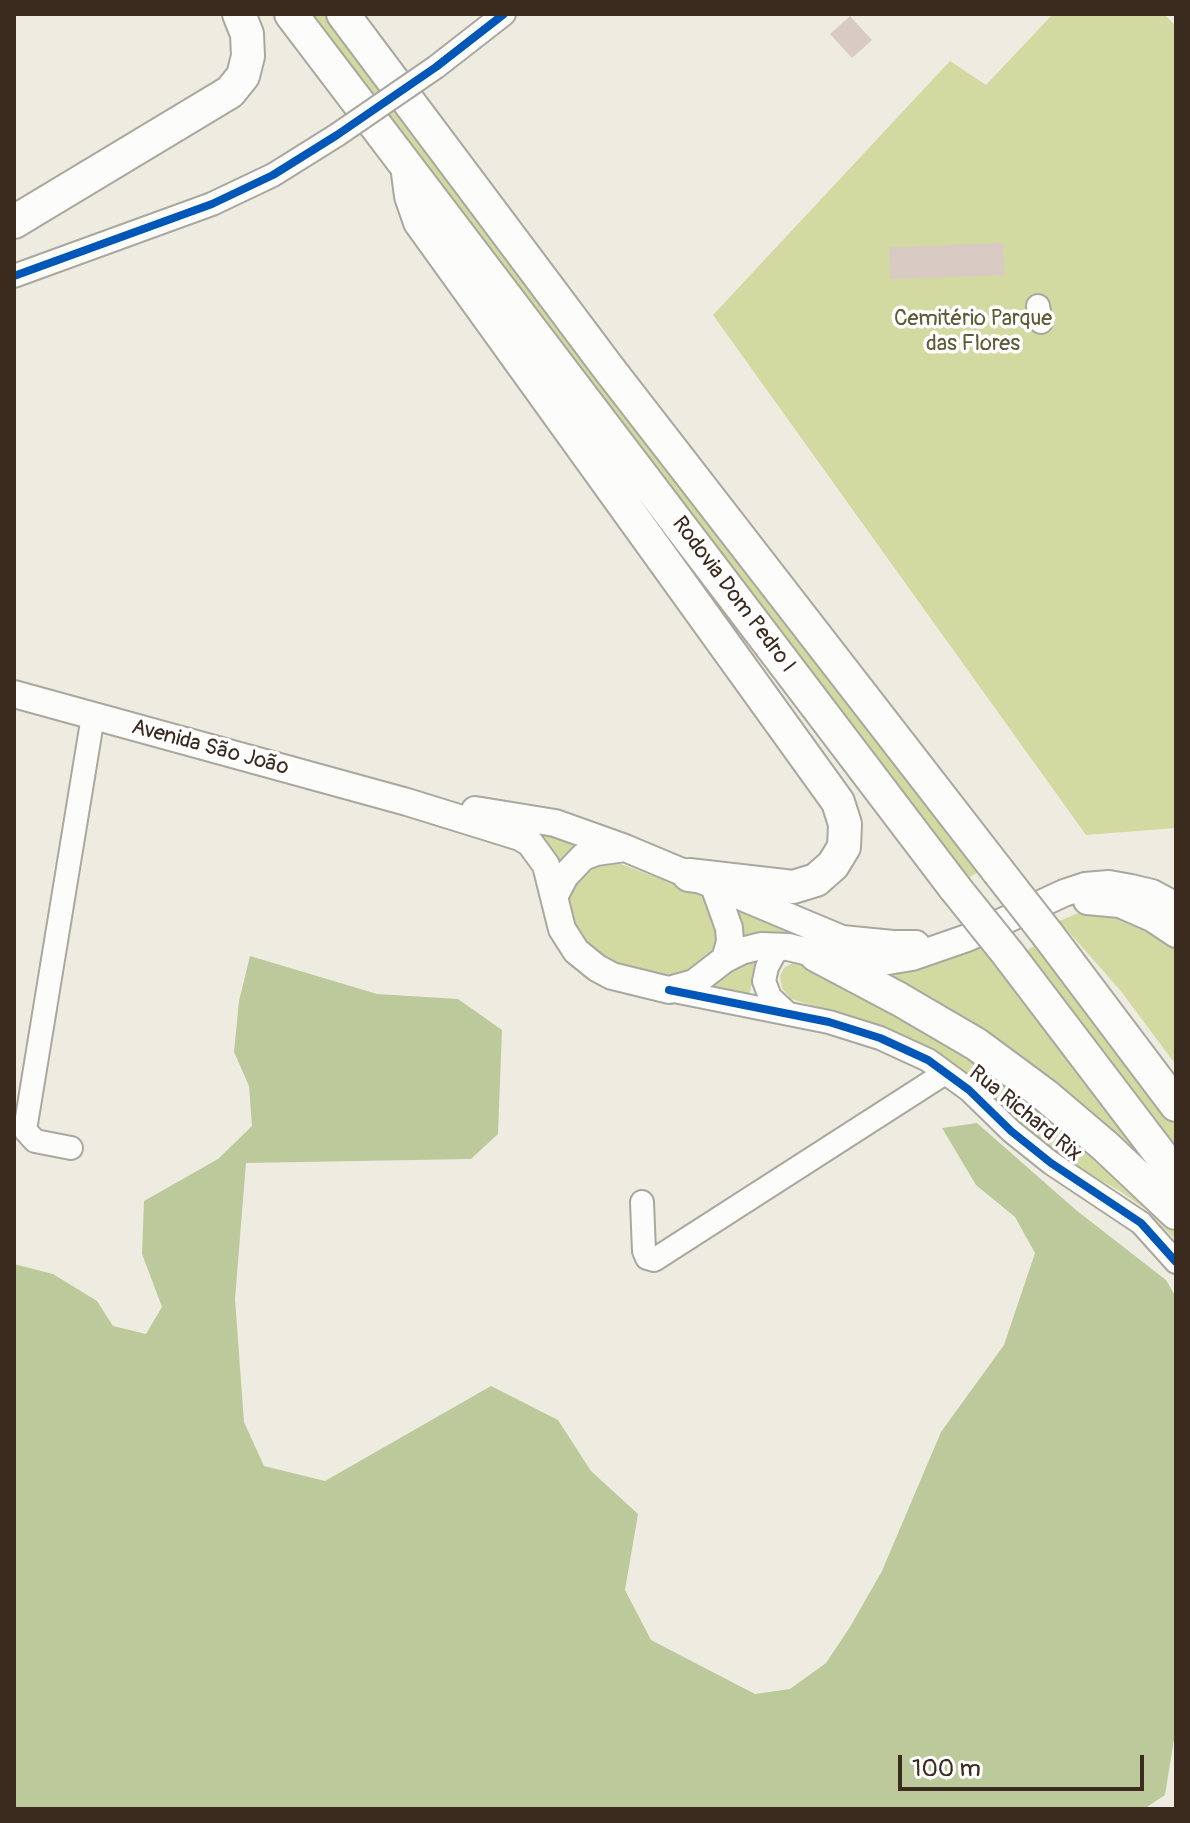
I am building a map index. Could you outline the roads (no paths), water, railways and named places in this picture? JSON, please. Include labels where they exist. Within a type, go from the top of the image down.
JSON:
[{"type":"highway","points":[[14,222],[230,92],[243,76],[248,56],[247,34],[239,14]]},
{"type":"highway","name":"Rodovia Dom Pedro I","points":[[291,14],[1176,1175]]},
{"type":"highway","name":"Rodovia Dom Pedro I","points":[[343,14],[609,369],[1176,1105]]},
{"type":"highway","points":[[407,165],[411,196],[420,222],[838,802],[845,824],[844,847],[833,865],[816,880],[793,887],[701,880]]},
{"type":"highway","points":[[816,955],[976,1044],[1045,1095],[1176,1213]]},
{"type":"highway","points":[[1099,1003],[1176,1095]]},
{"type":"main road","name":"Avenida São João","points":[[14,694],[407,802]]},
{"type":"main road","points":[[407,802],[555,823],[625,848],[842,939],[893,944],[967,938]]},
{"type":"main road","points":[[407,802],[520,837],[530,843],[546,865],[562,929],[576,951],[612,976],[669,990],[694,983],[725,959],[750,948],[779,945],[855,963],[882,962],[922,954],[1006,922],[1085,886],[1109,884],[1131,888],[1152,893],[1176,906]]},
{"type":"main road","points":[[555,895],[565,876],[583,857],[625,848]]},
{"type":"main road","points":[[701,880],[729,928],[730,942],[725,959]]},
{"type":"main road","points":[[1006,922],[1062,906],[1102,901],[1135,910],[1176,934]]},
{"type":"street","points":[[21,272],[212,204],[273,175],[436,67],[504,14]]},
{"type":"street","points":[[71,1148],[35,1141],[25,1130],[93,716]]},
{"type":"street","points":[[779,945],[767,967],[764,981],[770,997],[786,1012]]},
{"type":"street","name":"Rua Richard Rix","points":[[669,990],[829,1022],[880,1038],[928,1060],[969,1090],[1011,1131],[1051,1163],[1141,1223],[1176,1262]]},
{"type":"street","points":[[642,1202],[644,1251],[647,1258],[654,1260],[945,1073]]},
{"type":"park label","name":"Cemitério Parque das Flores","points":[[973,332]]}]
